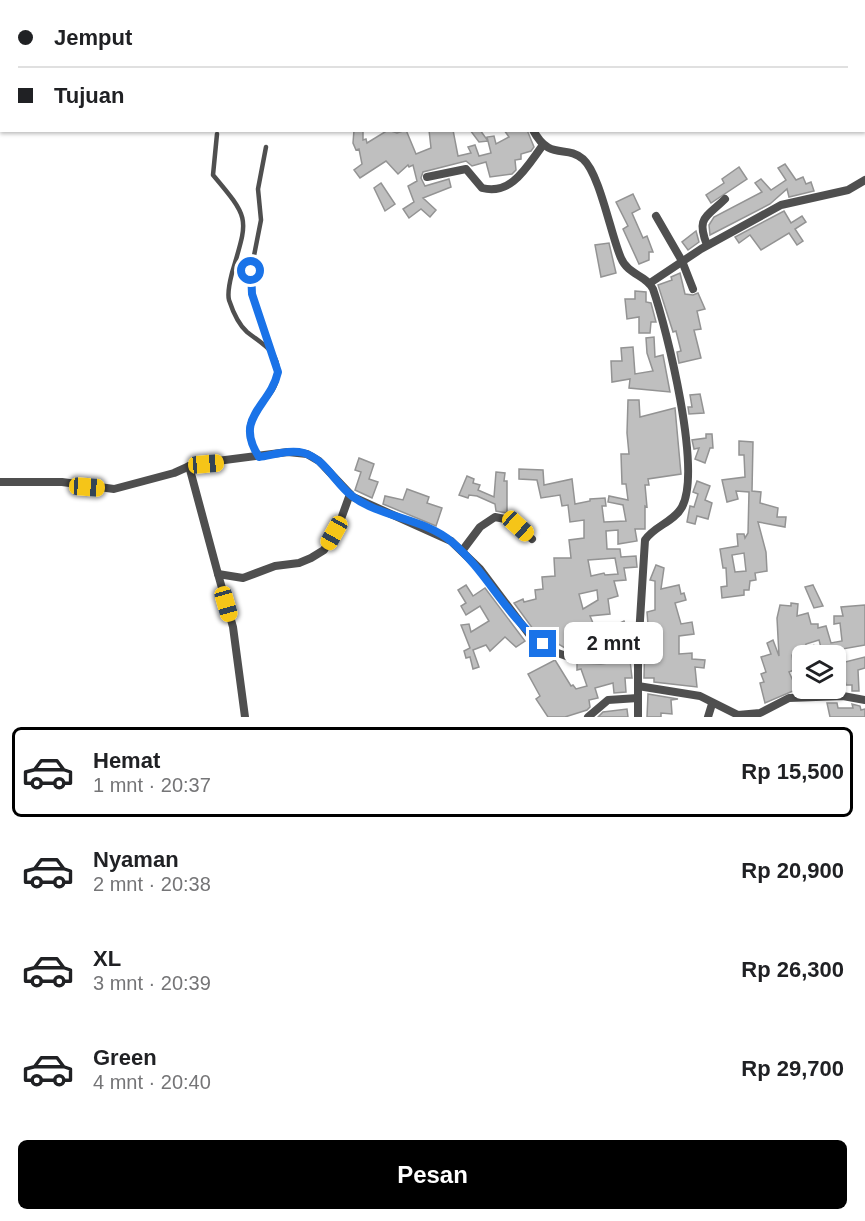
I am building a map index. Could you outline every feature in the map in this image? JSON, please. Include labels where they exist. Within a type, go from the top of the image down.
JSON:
[{"type":"street","points":[[534,132],[543,145],[585,161],[608,215],[624,266],[631,273],[650,283],[663,317],[675,367],[683,414],[686,488],[684,504],[678,513],[649,534],[645,540],[638,652],[638,717]]},
{"type":"street","points":[[427,177],[466,169],[482,188],[503,188],[516,180],[543,145]]},
{"type":"street","points":[[650,283],[707,245],[781,205],[823,197],[848,189],[865,180]]},
{"type":"street","points":[[707,245],[702,230],[703,221],[725,199]]},
{"type":"street","points":[[656,216],[682,261],[693,289]]},
{"type":"street","points":[[0,482],[62,482],[114,489],[163,477],[189,466],[288,453],[307,454],[319,461],[350,494],[440,534],[462,551],[480,569],[529,634],[555,652],[569,657],[604,657],[638,652]]},
{"type":"street","points":[[189,466],[232,627],[245,717]]},
{"type":"street","points":[[218,574],[243,578],[275,566],[299,563],[311,558],[324,550],[341,519],[350,494]]},
{"type":"street","points":[[462,551],[480,527],[495,517],[510,520],[532,539]]},
{"type":"street","points":[[638,686],[700,696],[727,712],[749,715],[767,710],[784,699],[792,698]]},
{"type":"street","points":[[846,697],[865,700]]},
{"type":"street","points":[[588,717],[608,700],[638,698]]},
{"type":"street","points":[[708,717],[712,704]]},
{"type":"lane","points":[[217,134],[213,175],[242,209],[244,236],[228,296],[233,314],[245,331],[272,351]]},
{"type":"lane","points":[[259,457],[251,445],[249,426],[258,406],[275,386],[278,372],[252,294],[251,271],[261,220],[258,189],[266,147]]},
{"type":"building","points":[[354,132],[363,132],[363,140],[366,139],[367,143],[385,132],[407,132],[416,154],[431,148],[429,132],[453,132],[458,156],[471,153],[468,147],[475,145],[479,156],[491,153],[487,137],[494,136],[496,144],[509,137],[505,132],[528,132],[534,147],[531,151],[521,154],[521,159],[515,160],[516,170],[512,174],[490,177],[486,162],[472,166],[466,161],[423,172],[421,178],[425,186],[449,179],[451,187],[423,198],[436,210],[430,217],[421,209],[409,218],[403,209],[414,202],[408,186],[417,181],[413,165],[409,167],[408,165],[398,174],[386,161],[360,178],[354,170],[362,164],[359,149],[356,150],[353,143]]},
{"type":"building","points":[[472,132],[481,132],[488,141],[479,142]]},
{"type":"building","points":[[785,164],[796,180],[803,177],[806,184],[811,182],[814,191],[789,197],[787,189],[770,204],[710,235],[709,225],[714,217],[762,192],[755,183],[761,179],[771,190],[786,180],[778,168]]},
{"type":"building","points":[[739,167],[747,179],[711,203],[706,195],[724,183],[722,179]]},
{"type":"building","points":[[381,183],[395,204],[385,211],[374,188]]},
{"type":"building","points":[[633,194],[640,209],[632,213],[643,238],[647,236],[653,252],[649,252],[649,260],[639,264],[623,229],[628,226],[616,202]]},
{"type":"building","points":[[784,211],[791,223],[802,216],[806,222],[795,229],[803,241],[797,245],[789,233],[761,250],[750,235],[739,243],[735,237]]},
{"type":"building","points":[[696,231],[699,242],[688,250],[682,242]]},
{"type":"building","points":[[609,243],[616,273],[601,277],[595,245]]},
{"type":"building","points":[[680,273],[685,294],[698,293],[705,309],[697,311],[701,329],[694,330],[701,358],[679,363],[677,352],[681,351],[676,331],[673,332],[658,285],[672,280],[671,277]]},
{"type":"building","points":[[635,291],[646,292],[646,302],[651,303],[656,322],[651,322],[650,333],[639,333],[639,317],[627,319],[625,299],[635,299]]},
{"type":"building","points":[[654,337],[655,357],[663,355],[670,392],[629,388],[630,379],[612,382],[611,361],[622,361],[621,348],[633,347],[635,374],[653,371],[647,353],[646,338]]},
{"type":"building","points":[[700,394],[704,413],[689,414],[688,407],[692,407],[690,395]]},
{"type":"building","points":[[628,400],[639,400],[640,417],[675,408],[681,474],[648,479],[649,485],[645,485],[647,507],[645,506],[645,529],[635,529],[637,541],[618,544],[618,530],[606,531],[607,549],[620,549],[621,557],[636,556],[637,567],[624,568],[626,580],[614,581],[618,596],[608,599],[610,614],[590,616],[593,623],[581,633],[566,635],[578,647],[599,635],[607,647],[597,651],[591,646],[584,651],[570,651],[533,629],[514,603],[523,599],[524,602],[536,599],[535,590],[543,589],[542,577],[555,576],[554,558],[571,558],[569,540],[584,538],[584,520],[570,522],[568,505],[562,506],[560,495],[541,498],[537,480],[519,479],[519,469],[543,470],[544,485],[572,479],[575,504],[590,501],[590,499],[605,498],[606,506],[602,506],[604,522],[626,521],[623,505],[608,502],[609,496],[628,500],[626,484],[622,484],[621,454],[629,454]],"holes":[[[615,558],[618,574],[605,575],[604,573],[591,576],[588,560]],[[597,590],[598,600],[583,609],[579,594]]]},
{"type":"building","points":[[706,434],[712,434],[713,448],[710,448],[705,463],[695,459],[699,448],[694,449],[692,440],[706,438]]},
{"type":"building","points":[[739,441],[753,442],[752,491],[761,492],[760,503],[778,508],[777,517],[786,517],[785,527],[758,522],[766,552],[767,571],[755,573],[756,580],[750,581],[749,590],[744,590],[744,595],[722,598],[721,587],[727,586],[726,568],[723,568],[720,549],[738,546],[737,534],[744,534],[745,538],[748,533],[749,492],[736,491],[738,499],[727,502],[722,480],[745,477],[744,455],[739,455]],"holes":[[[744,553],[746,571],[735,572],[732,555]]]},
{"type":"building","points":[[359,458],[374,464],[369,479],[378,482],[372,498],[355,490],[361,472],[355,470]]},
{"type":"building","points":[[496,472],[505,473],[507,513],[496,511],[495,504],[477,496],[469,495],[468,498],[459,495],[467,476],[474,479],[473,483],[480,485],[478,490],[494,497]]},
{"type":"building","points":[[697,481],[710,486],[705,500],[712,503],[708,519],[697,516],[695,524],[687,522],[690,506],[694,507],[698,494],[693,492]]},
{"type":"building","points":[[407,489],[429,497],[427,503],[442,508],[436,526],[383,504],[385,496],[403,500]]},
{"type":"building","points":[[656,565],[664,568],[661,589],[679,585],[681,594],[684,593],[686,600],[675,603],[681,624],[692,622],[694,634],[679,636],[679,654],[692,653],[692,659],[705,660],[704,668],[695,667],[697,687],[654,682],[654,678],[644,678],[645,637],[649,637],[647,612],[655,610],[655,581],[650,580]]},
{"type":"building","points":[[466,585],[473,596],[485,588],[525,641],[516,647],[505,637],[490,651],[486,645],[473,650],[479,667],[473,669],[470,657],[466,658],[464,651],[470,648],[461,625],[469,624],[471,632],[489,621],[480,606],[466,615],[461,606],[466,603],[458,590]]},
{"type":"building","points":[[813,585],[823,606],[814,608],[805,587]]},
{"type":"building","points":[[791,603],[798,604],[797,616],[808,613],[811,624],[818,624],[818,628],[826,626],[831,643],[842,641],[840,623],[834,624],[834,616],[843,616],[841,607],[865,605],[865,645],[846,648],[846,645],[820,645],[819,640],[806,645],[792,645],[792,671],[789,672],[792,679],[792,691],[765,703],[760,683],[764,682],[761,674],[766,672],[761,657],[771,654],[767,643],[773,640],[779,656],[777,618],[780,605],[791,606]]},
{"type":"building","points":[[624,621],[628,632],[633,631],[632,646],[617,648],[620,623]]},
{"type":"building","points":[[865,657],[865,668],[858,670],[859,691],[852,691],[852,685],[846,685],[846,662]]},
{"type":"building","points":[[555,660],[571,686],[573,685],[576,689],[587,686],[581,669],[577,670],[577,663],[601,664],[630,660],[632,678],[625,678],[626,692],[614,693],[613,683],[595,688],[598,698],[589,700],[590,707],[587,710],[565,717],[548,717],[536,699],[540,696],[528,674]]},
{"type":"building","points":[[648,694],[678,699],[671,700],[672,714],[661,713],[661,717],[647,717]]},
{"type":"building","points":[[827,703],[837,703],[838,708],[853,708],[852,704],[860,706],[861,710],[865,709],[865,717],[830,717]]},
{"type":"building","points":[[627,709],[628,717],[598,717],[603,712]]},
{"type":"route","points":[[251,271],[252,294],[278,372],[275,386],[258,406],[249,426],[251,445],[259,457],[299,452],[307,454],[319,461],[353,497],[440,534],[451,541],[480,569],[517,621],[543,644]]}]
